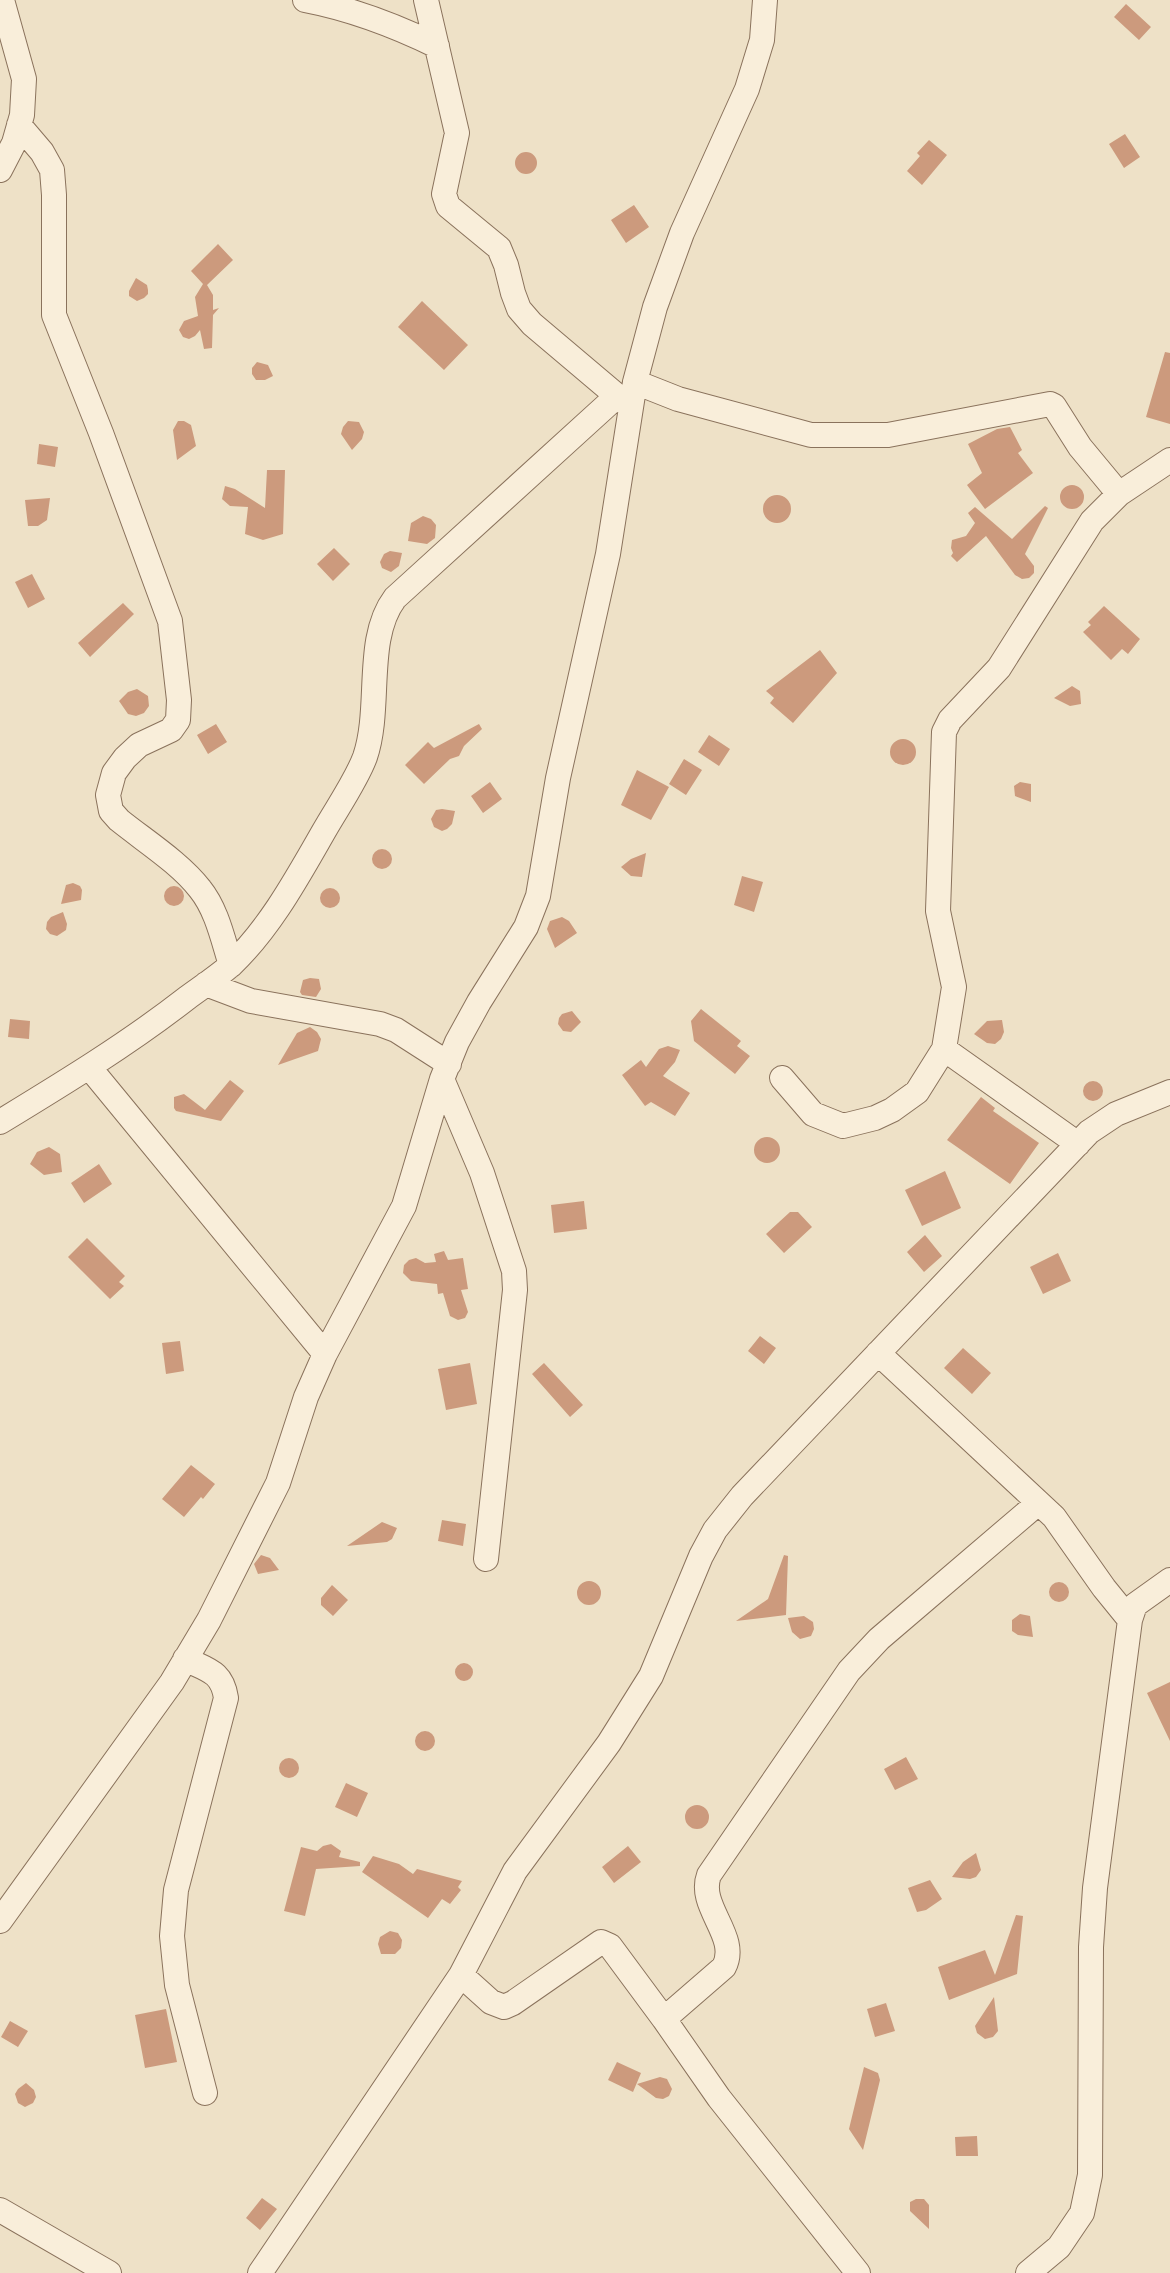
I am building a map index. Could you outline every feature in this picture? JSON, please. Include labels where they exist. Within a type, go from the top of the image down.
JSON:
[{"type":"street","points":[[0,170],[14,143],[22,115],[24,79],[2,0]]},
{"type":"street","points":[[305,0],[340,6],[390,23],[437,46]]},
{"type":"street","points":[[426,0],[457,133],[444,194],[448,206],[499,248],[519,309],[532,324],[628,395],[678,399],[811,435],[888,435],[1050,404],[1086,455],[1119,494]]},
{"type":"street","points":[[0,1921],[172,1682],[209,1620],[278,1483],[306,1397],[325,1354],[404,1206],[457,1042],[526,927],[538,896],[558,778],[608,554],[628,395],[682,233],[747,89],[762,40],[765,0]]},
{"type":"street","points":[[19,125],[42,152],[52,170],[54,315],[170,621],[179,700],[178,720],[171,730],[139,745],[125,758],[114,773],[108,795],[111,811],[201,890],[216,918],[231,965]]},
{"type":"street","points":[[0,1122],[166,1015],[231,965],[294,883],[364,760],[372,732],[379,630],[385,611],[395,598],[628,395]]},
{"type":"street","points":[[782,1078],[813,1114],[843,1126],[875,1118],[917,1092],[944,1049],[954,987],[938,911],[944,732],[950,720],[999,668],[1092,521],[1119,494],[1170,460]]},
{"type":"street","points":[[206,984],[251,1001],[380,1024],[396,1030],[445,1072],[514,1271],[515,1290],[486,1559]]},
{"type":"street","points":[[944,1049],[1078,1144]]},
{"type":"street","points":[[89,1067],[325,1354]]},
{"type":"street","points":[[260,2273],[461,1975],[515,1871],[609,1743],[651,1676],[715,1530],[742,1496],[1089,1132],[1116,1114],[1170,1092]]},
{"type":"street","points":[[878,1353],[1054,1517],[1130,1620]]},
{"type":"street","points":[[664,2019],[724,1967],[729,1958],[729,1948],[706,1893],[705,1883],[849,1671],[879,1639],[1037,1504]]},
{"type":"street","points":[[1028,2273],[1059,2247],[1082,2213],[1090,2175],[1091,1947],[1095,1888],[1130,1620],[1135,1605],[1170,1580]]},
{"type":"street","points":[[185,1659],[217,1675],[224,1684],[226,1698],[176,1890],[172,1936],[177,1985],[205,2093]]},
{"type":"street","points":[[461,1975],[491,2002],[504,2007],[601,1942],[610,1946],[719,2098],[858,2273]]},
{"type":"street","points":[[0,2210],[109,2273]]},
{"type":"building","points":[[1126,4],[1151,27],[1139,40],[1114,17]]},
{"type":"building","points":[[1125,134],[1140,157],[1124,168],[1109,144]]},
{"type":"building","points":[[929,140],[947,155],[922,185],[907,171]]},
{"type":"building","points":[[526,152],[534,155],[537,163],[534,171],[526,174],[518,171],[515,163],[518,155]]},
{"type":"building","points":[[634,205],[649,227],[626,243],[611,220]]},
{"type":"building","points":[[218,244],[233,260],[207,285],[213,295],[213,310],[219,308],[213,315],[212,348],[204,349],[200,330],[189,339],[183,337],[179,330],[184,321],[198,316],[195,297],[203,284],[191,271]]},
{"type":"building","points":[[136,278],[147,285],[148,290],[144,298],[137,301],[129,296]]},
{"type":"building","points":[[422,301],[468,345],[444,370],[398,327]]},
{"type":"building","points":[[1165,352],[1170,353],[1170,424],[1146,417]]},
{"type":"building","points":[[257,362],[268,365],[273,376],[256,380],[252,368]]},
{"type":"building","points":[[178,421],[191,425],[196,446],[177,460],[173,430]]},
{"type":"building","points":[[348,421],[359,422],[364,432],[352,450],[341,434]]},
{"type":"building","points":[[1010,427],[1022,450],[1018,453],[1033,473],[985,509],[967,485],[982,473],[968,444],[997,429]]},
{"type":"building","points":[[39,444],[58,447],[55,467],[37,464]]},
{"type":"building","points":[[267,470],[285,470],[283,534],[263,540],[245,534],[248,507],[230,506],[222,499],[225,486],[265,508]]},
{"type":"building","points":[[1072,485],[1081,488],[1084,497],[1081,506],[1072,509],[1063,506],[1060,497],[1063,488]]},
{"type":"building","points":[[777,495],[787,499],[791,509],[787,519],[777,523],[767,519],[763,509],[767,499]]},
{"type":"building","points":[[50,498],[47,520],[38,526],[28,526],[25,500]]},
{"type":"building","points":[[1045,506],[1048,508],[1025,554],[1034,566],[1034,573],[1029,578],[1022,579],[1015,575],[986,536],[957,562],[951,556],[952,540],[966,536],[975,523],[968,513],[975,507],[1012,539]]},
{"type":"building","points":[[423,516],[436,525],[435,538],[427,544],[408,541],[411,523]]},
{"type":"building","points":[[334,548],[350,564],[333,581],[317,564]]},
{"type":"building","points":[[390,551],[402,553],[399,566],[391,572],[382,568],[380,562],[384,554]]},
{"type":"building","points":[[32,574],[45,599],[28,608],[15,582]]},
{"type":"building","points":[[123,603],[134,614],[90,657],[78,643]]},
{"type":"building","points":[[1104,606],[1140,639],[1128,654],[1122,649],[1111,660],[1083,632]]},
{"type":"building","points":[[820,650],[837,673],[793,723],[770,703],[774,698],[766,691]]},
{"type":"building","points":[[1072,686],[1080,691],[1081,704],[1070,706],[1054,698]]},
{"type":"building","points":[[137,689],[148,696],[149,706],[144,713],[136,716],[128,714],[119,701],[128,692]]},
{"type":"building","points":[[216,724],[227,742],[208,754],[197,735]]},
{"type":"building","points":[[479,724],[482,729],[464,746],[459,756],[450,759],[424,784],[405,765],[428,742],[434,748]]},
{"type":"building","points":[[709,735],[730,749],[719,766],[698,752]]},
{"type":"building","points":[[903,739],[912,743],[916,752],[912,761],[903,765],[894,761],[890,752],[894,743]]},
{"type":"building","points":[[684,759],[702,770],[686,795],[669,784]]},
{"type":"building","points":[[637,770],[669,787],[651,820],[621,805]]},
{"type":"building","points":[[490,782],[502,799],[483,813],[471,796]]},
{"type":"building","points":[[1020,782],[1031,784],[1031,802],[1015,796],[1014,786]]},
{"type":"building","points":[[436,810],[455,811],[452,824],[442,831],[434,827],[431,819]]},
{"type":"building","points":[[378,849],[386,849],[392,859],[386,869],[378,869],[372,863],[372,855]]},
{"type":"building","points":[[646,853],[642,877],[631,876],[621,867],[631,859]]},
{"type":"building","points":[[742,876],[763,882],[754,912],[734,905]]},
{"type":"building","points":[[73,883],[82,890],[81,900],[61,904],[66,885]]},
{"type":"building","points":[[174,886],[181,889],[184,896],[181,903],[174,906],[167,903],[164,896],[167,889]]},
{"type":"building","points":[[330,888],[337,891],[340,898],[337,905],[330,908],[323,905],[320,898],[323,891]]},
{"type":"building","points":[[63,912],[66,930],[57,936],[50,934],[46,929],[47,922]]},
{"type":"building","points":[[562,917],[577,933],[555,948],[547,929],[550,921]]},
{"type":"building","points":[[319,979],[321,989],[316,997],[300,992],[303,980]]},
{"type":"building","points":[[701,1009],[741,1041],[737,1046],[750,1056],[735,1074],[694,1041],[691,1021]]},
{"type":"building","points":[[572,1011],[581,1022],[571,1032],[563,1031],[558,1024],[559,1018]]},
{"type":"building","points":[[10,1019],[30,1021],[29,1039],[8,1037]]},
{"type":"building","points":[[1002,1020],[1004,1032],[995,1044],[987,1043],[974,1034],[987,1021]]},
{"type":"building","points":[[310,1027],[321,1039],[318,1051],[278,1065],[297,1033]]},
{"type":"building","points":[[668,1046],[680,1050],[663,1076],[690,1093],[675,1116],[651,1102],[645,1106],[622,1075],[641,1060],[646,1067],[659,1049]]},
{"type":"building","points":[[230,1080],[244,1091],[221,1121],[174,1108],[174,1097],[184,1094],[205,1110]]},
{"type":"building","points":[[1089,1081],[1097,1081],[1103,1091],[1097,1101],[1089,1101],[1083,1095],[1083,1087]]},
{"type":"building","points":[[981,1097],[995,1108],[993,1111],[1039,1143],[1010,1184],[947,1140]]},
{"type":"building","points":[[767,1137],[776,1141],[780,1150],[776,1159],[767,1163],[758,1159],[754,1150],[758,1141]]},
{"type":"building","points":[[49,1147],[60,1154],[62,1172],[44,1175],[30,1164],[37,1152]]},
{"type":"building","points":[[99,1164],[112,1184],[84,1203],[71,1183]]},
{"type":"building","points":[[945,1171],[961,1208],[922,1226],[905,1190]]},
{"type":"building","points":[[584,1201],[587,1229],[554,1233],[551,1205]]},
{"type":"building","points":[[790,1212],[798,1212],[812,1227],[784,1253],[766,1234]]},
{"type":"building","points":[[925,1235],[942,1256],[924,1272],[907,1252]]},
{"type":"building","points":[[87,1238],[125,1276],[119,1282],[124,1286],[110,1299],[68,1257]]},
{"type":"building","points":[[444,1251],[448,1260],[463,1258],[468,1289],[461,1290],[468,1312],[465,1318],[458,1320],[450,1316],[443,1293],[438,1294],[437,1284],[411,1281],[403,1273],[404,1265],[409,1260],[416,1258],[425,1263],[436,1262],[434,1254]]},
{"type":"building","points":[[1058,1253],[1071,1281],[1043,1294],[1030,1267]]},
{"type":"building","points":[[760,1336],[776,1348],[764,1364],[748,1351]]},
{"type":"building","points":[[180,1341],[184,1371],[166,1374],[162,1343]]},
{"type":"building","points":[[963,1348],[991,1373],[972,1394],[944,1368]]},
{"type":"building","points":[[470,1363],[477,1404],[446,1410],[438,1369]]},
{"type":"building","points":[[544,1363],[583,1405],[570,1417],[532,1374]]},
{"type":"building","points":[[191,1465],[215,1484],[184,1517],[162,1499]]},
{"type":"building","points":[[442,1520],[466,1524],[463,1546],[438,1541]]},
{"type":"building","points":[[382,1522],[397,1528],[392,1539],[347,1546]]},
{"type":"building","points":[[261,1555],[270,1558],[279,1570],[258,1574],[254,1564]]},
{"type":"building","points":[[784,1555],[788,1556],[786,1615],[736,1621],[768,1599]]},
{"type":"building","points":[[589,1581],[598,1584],[601,1593],[598,1602],[589,1605],[580,1602],[577,1593],[580,1584]]},
{"type":"building","points":[[1059,1582],[1066,1585],[1069,1592],[1066,1599],[1059,1602],[1052,1599],[1049,1592],[1052,1585]]},
{"type":"building","points":[[332,1585],[348,1600],[333,1616],[321,1605],[321,1598]]},
{"type":"building","points":[[1020,1614],[1030,1616],[1033,1637],[1012,1631],[1012,1620]]},
{"type":"building","points":[[804,1616],[813,1622],[814,1629],[811,1636],[800,1639],[792,1632],[788,1618]]},
{"type":"building","points":[[460,1663],[468,1663],[473,1672],[471,1679],[460,1681],[455,1676],[455,1668]]},
{"type":"building","points":[[1170,1682],[1170,1741],[1147,1693]]},
{"type":"building","points":[[421,1731],[429,1731],[435,1741],[429,1751],[421,1751],[415,1745],[415,1737]]},
{"type":"building","points":[[906,1757],[918,1779],[895,1790],[884,1769]]},
{"type":"building","points":[[289,1758],[296,1761],[299,1768],[296,1775],[289,1778],[282,1775],[279,1768],[282,1761]]},
{"type":"building","points":[[346,1783],[368,1793],[357,1817],[335,1807]]},
{"type":"building","points":[[697,1805],[706,1808],[709,1817],[706,1826],[697,1829],[688,1826],[685,1817],[688,1808]]},
{"type":"building","points":[[331,1844],[341,1851],[339,1857],[360,1862],[360,1866],[316,1869],[305,1916],[284,1911],[301,1847],[317,1851]]},
{"type":"building","points":[[628,1846],[641,1862],[614,1883],[602,1867]]},
{"type":"building","points":[[976,1853],[981,1870],[976,1877],[952,1877],[963,1862]]},
{"type":"building","points":[[373,1856],[399,1864],[413,1874],[417,1869],[462,1881],[458,1887],[461,1890],[450,1904],[442,1899],[428,1918],[362,1872]]},
{"type":"building","points":[[930,1880],[942,1899],[917,1912],[908,1888]]},
{"type":"building","points":[[1016,1915],[1023,1916],[1017,1974],[949,2000],[938,1967],[985,1950],[995,1975]]},
{"type":"building","points":[[390,1931],[398,1933],[402,1940],[401,1948],[395,1954],[381,1954],[378,1944],[380,1937]]},
{"type":"building","points":[[994,1997],[998,2031],[993,2037],[985,2039],[977,2033],[975,2026]]},
{"type":"building","points":[[886,2003],[895,2031],[875,2037],[867,2009]]},
{"type":"building","points":[[166,2009],[177,2062],[145,2068],[135,2015]]},
{"type":"building","points":[[10,2021],[28,2031],[18,2047],[1,2037]]},
{"type":"building","points":[[617,2062],[641,2073],[633,2092],[608,2080]]},
{"type":"building","points":[[864,2067],[878,2073],[880,2080],[863,2150],[849,2129]]},
{"type":"building","points":[[660,2077],[667,2079],[672,2089],[669,2096],[663,2099],[656,2098],[637,2084]]},
{"type":"building","points":[[26,2083],[34,2090],[36,2097],[33,2103],[25,2107],[18,2103],[15,2094]]},
{"type":"building","points":[[977,2136],[978,2156],[956,2156],[955,2137]]},
{"type":"building","points":[[262,2198],[277,2209],[260,2230],[246,2218]]},
{"type":"building","points":[[924,2199],[929,2205],[929,2229],[910,2211],[910,2202]]}]
